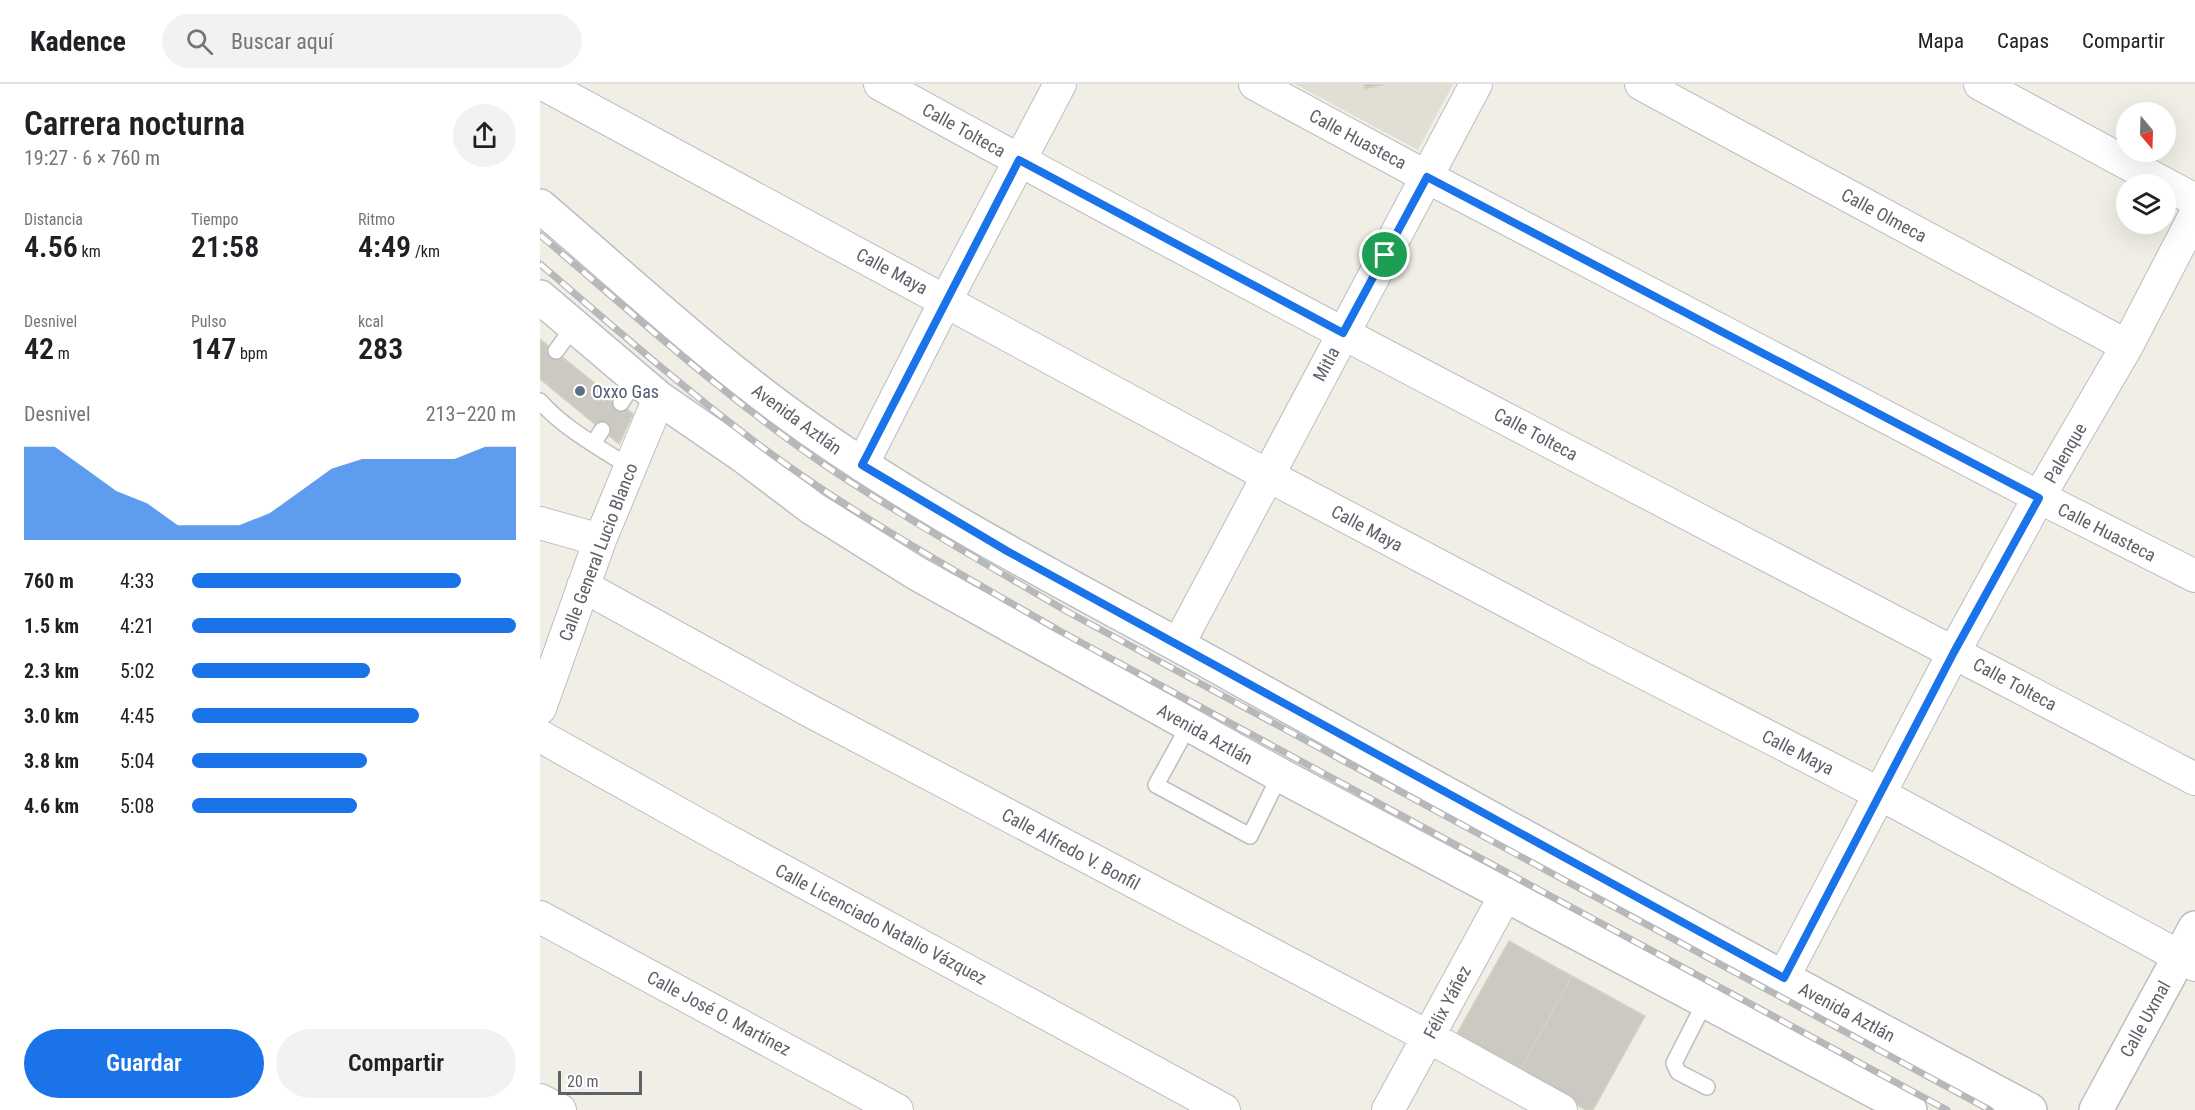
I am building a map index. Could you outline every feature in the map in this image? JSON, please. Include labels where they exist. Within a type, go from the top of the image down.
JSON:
[{"type":"main road","name":"Avenida Aztlán","points":[[540,207],[731,370],[862,465],[1007,551],[1784,978],[2030,1110]]},
{"type":"main road","name":"Avenida Aztlán","points":[[540,297],[565,339],[638,394],[746,458],[812,508],[916,573],[1280,775],[1910,1110]]},
{"type":"main road","name":"Calle Uxmal","points":[[2096,1110],[2187,961],[2195,928]]},
{"type":"street","name":"Calle Maya","points":[[543,84],[1267,475],[1580,640],[1881,794],[2187,961]]},
{"type":"street","name":"Calle Tolteca","points":[[880,84],[1343,333],[2195,779]]},
{"type":"street","points":[[862,465],[1060,84]]},
{"type":"street","name":"Calle Huasteca","points":[[1255,84],[1427,177],[2039,498],[2195,576]]},
{"type":"street","name":"Mitla","points":[[1178,645],[1476,84]]},
{"type":"street","name":"Calle Olmeca","points":[[1641,84],[2127,346]]},
{"type":"street","points":[[1980,84],[2195,200]]},
{"type":"street","name":"Palenque","points":[[1784,978],[1954,652],[2127,346],[2195,215]]},
{"type":"street","name":"Calle General Lucio Blanco","points":[[540,708],[600,540],[630,467],[638,394]]},
{"type":"street","points":[[540,523],[600,540]]},
{"type":"street","name":"Calle Alfredo V. Bonfil","points":[[583,586],[810,711],[1429,1037],[1561,1110]]},
{"type":"street","name":"Calle Licenciado Natalio Vázquez","points":[[540,735],[729,842],[1224,1110]]},
{"type":"street","name":"Félix Yáñez","points":[[1388,1110],[1506,894]]},
{"type":"street","name":"Calle José O. Martínez","points":[[540,917],[897,1110]]},
{"type":"street","points":[[540,1100],[560,1110]]},
{"type":"lane","points":[[540,400],[552,413],[593,444],[630,467]]},
{"type":"lane","points":[[593,444],[602,430]]},
{"type":"lane","points":[[1188,725],[1156,785],[1250,836],[1280,775]]},
{"type":"lane","points":[[1705,1002],[1674,1063],[1678,1072],[1707,1087]]},
{"type":"shaded area","points":[[1295,84],[1453,84],[1418,150]]},
{"type":"building","points":[[1364,84],[1385,84],[1365,89]]},
{"type":"building","name":"Oxxo Gas","points":[[540,339],[633,414],[619,444],[540,379]]},
{"type":"building","points":[[1509,941],[1572,976],[1519,1072],[1455,1037]]},
{"type":"building","points":[[1572,976],[1645,1016],[1593,1110],[1586,1110],[1519,1072]]},
{"type":"railway","points":[[540,235],[760,419],[838,474],[923,527],[1068,612],[1990,1110]]},
{"type":"railway","points":[[540,264],[720,415],[782,462],[859,513],[1058,630],[1947,1110]]},
{"type":"place","name":"Oxxo Gas","points":[[580,391]]},
{"type":"route","points":[[1019,160],[1343,333],[1385,255],[1427,177],[1763,351],[2039,498],[1954,652],[1784,978],[1007,551],[862,465],[1019,160]]}]
